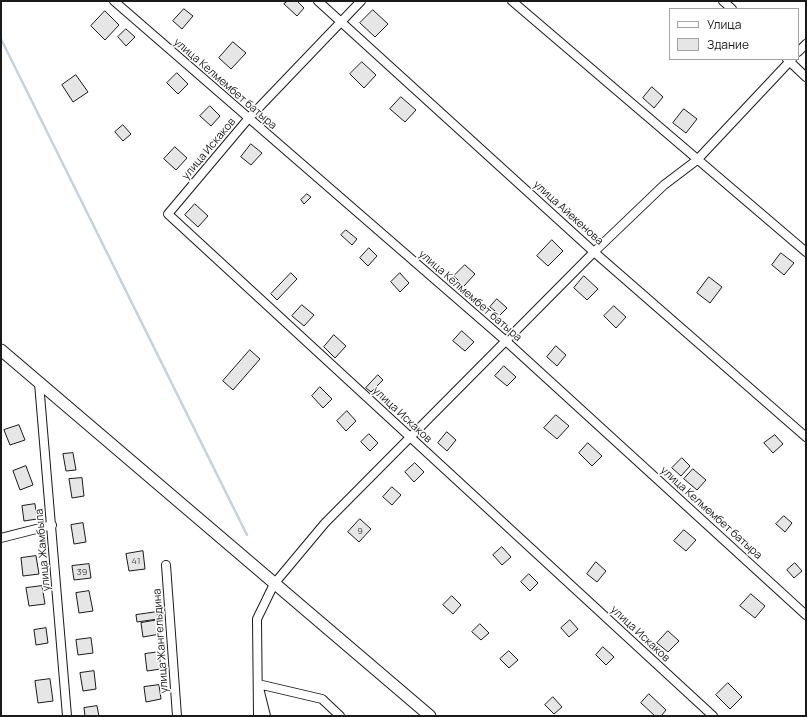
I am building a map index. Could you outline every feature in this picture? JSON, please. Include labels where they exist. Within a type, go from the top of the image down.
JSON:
[{"type":"main road","points":[[1,350],[430,716]]},
{"type":"street","name":"улица Келмембет батыра","points":[[114,1],[507,342],[806,615]]},
{"type":"street","name":"улица Айекенова","points":[[318,1],[594,252],[806,437]]},
{"type":"street","points":[[248,118],[361,1]]},
{"type":"street","points":[[512,1],[806,252]]},
{"type":"street","points":[[723,1],[731,8]]},
{"type":"street","points":[[258,716],[257,619],[274,584],[325,523],[507,342],[594,252],[664,185],[697,160],[790,60],[806,77]]},
{"type":"street","name":"улица Искаков","points":[[248,118],[168,214],[713,716]]},
{"type":"street","name":"улица Жамбыла","points":[[39,383],[67,716]]},
{"type":"street","points":[[1,538],[52,525]]},
{"type":"street","name":"улица Жангельдина","points":[[166,565],[177,716]]},
{"type":"street","points":[[258,684],[266,716]]},
{"type":"street","points":[[258,684],[322,699],[340,716]]},
{"type":"building","points":[[288,1],[297,1],[304,8],[297,16],[284,4]]},
{"type":"building","points":[[184,9],[193,16],[182,29],[173,21]]},
{"type":"building","points":[[373,10],[388,24],[375,37],[360,23]]},
{"type":"building","points":[[105,11],[119,25],[105,40],[91,26]]},
{"type":"building","points":[[126,29],[135,37],[126,46],[118,37]]},
{"type":"building","points":[[233,42],[246,53],[231,69],[219,58]]},
{"type":"building","points":[[362,62],[376,75],[364,88],[350,74]]},
{"type":"building","points":[[177,73],[188,84],[178,94],[167,83]]},
{"type":"building","points":[[76,75],[88,92],[73,102],[62,85]]},
{"type":"building","points":[[652,87],[663,97],[654,108],[643,98]]},
{"type":"building","points":[[401,97],[416,110],[405,122],[390,109]]},
{"type":"building","points":[[210,106],[220,116],[211,126],[200,116]]},
{"type":"building","points":[[684,109],[697,119],[686,133],[673,123]]},
{"type":"building","points":[[123,125],[131,134],[123,141],[115,132]]},
{"type":"building","points":[[251,144],[262,153],[251,165],[241,157]]},
{"type":"building","points":[[175,147],[187,158],[176,170],[164,159]]},
{"type":"building","points":[[307,194],[311,197],[304,204],[301,200]]},
{"type":"building","points":[[195,204],[208,216],[198,227],[185,215]]},
{"type":"building","points":[[346,230],[357,239],[352,245],[341,235]]},
{"type":"building","points":[[552,240],[563,251],[548,266],[537,256]]},
{"type":"building","points":[[369,248],[377,256],[368,266],[360,258]]},
{"type":"building","points":[[781,253],[794,263],[784,275],[772,265]]},
{"type":"building","points":[[465,265],[475,274],[464,286],[454,276]]},
{"type":"building","points":[[291,273],[297,279],[277,300],[271,294]]},
{"type":"building","points":[[400,273],[409,283],[400,292],[391,282]]},
{"type":"building","points":[[584,276],[598,289],[587,300],[574,288]]},
{"type":"building","points":[[709,277],[722,287],[710,303],[697,293]]},
{"type":"building","points":[[497,299],[507,308],[500,315],[490,307]]},
{"type":"building","points":[[302,305],[314,315],[304,326],[292,316]]},
{"type":"building","points":[[614,306],[626,317],[616,328],[604,316]]},
{"type":"building","points":[[462,331],[474,342],[465,351],[453,341]]},
{"type":"building","points":[[334,335],[346,346],[335,358],[324,347]]},
{"type":"building","points":[[556,346],[566,355],[557,366],[547,357]]},
{"type":"building","points":[[250,350],[260,359],[233,390],[223,381]]},
{"type":"building","points":[[504,366],[516,377],[507,386],[495,376]]},
{"type":"building","points":[[378,375],[383,380],[371,392],[366,388]]},
{"type":"building","points":[[320,387],[332,399],[323,408],[312,396]]},
{"type":"building","points":[[347,411],[356,421],[346,431],[337,421]]},
{"type":"building","points":[[556,415],[569,426],[557,439],[544,428]]},
{"type":"building","points":[[19,425],[25,440],[10,445],[4,430]]},
{"type":"building","points":[[447,432],[456,440],[447,451],[438,443]]},
{"type":"building","points":[[369,434],[378,443],[370,451],[361,442]]},
{"type":"building","points":[[775,435],[783,444],[773,453],[764,443]]},
{"type":"building","points":[[588,443],[602,456],[592,466],[579,453]]},
{"type":"building","points":[[73,453],[76,470],[66,471],[63,454]]},
{"type":"building","points":[[682,458],[690,466],[681,476],[672,468]]},
{"type":"building","points":[[415,463],[424,472],[414,482],[405,472]]},
{"type":"building","points":[[26,466],[33,485],[20,490],[13,471]]},
{"type":"building","points":[[693,469],[706,480],[697,490],[684,479]]},
{"type":"building","points":[[82,478],[84,496],[72,498],[69,479]]},
{"type":"building","points":[[392,487],[401,495],[392,505],[383,497]]},
{"type":"building","points":[[35,504],[37,519],[24,521],[22,506]]},
{"type":"building","points":[[784,516],[792,523],[785,532],[776,524]]},
{"type":"building","points":[[360,519],[371,529],[359,542],[348,532]]},
{"type":"building","points":[[83,523],[86,542],[74,544],[71,525]]},
{"type":"building","points":[[684,530],[696,540],[686,551],[674,541]]},
{"type":"building","points":[[502,547],[511,557],[502,565],[493,555]]},
{"type":"building","points":[[143,551],[145,569],[129,571],[126,554]]},
{"type":"building","points":[[36,556],[39,574],[23,576],[21,558]]},
{"type":"building","points":[[596,562],[606,571],[597,582],[587,574]]},
{"type":"building","points":[[795,563],[802,571],[794,578],[787,570]]},
{"type":"building","points":[[89,564],[91,578],[74,580],[72,566]]},
{"type":"building","points":[[529,574],[538,583],[530,591],[521,582]]},
{"type":"building","points":[[42,586],[45,604],[29,606],[26,588]]},
{"type":"building","points":[[89,591],[93,611],[79,613],[76,593]]},
{"type":"building","points":[[751,594],[765,606],[755,618],[740,606]]},
{"type":"building","points":[[452,596],[461,605],[453,614],[443,605]]},
{"type":"building","points":[[157,612],[158,619],[137,622],[136,615]]},
{"type":"building","points":[[158,620],[160,634],[143,637],[141,623]]},
{"type":"building","points":[[570,620],[578,629],[569,637],[561,628]]},
{"type":"building","points":[[480,624],[489,633],[481,640],[472,632]]},
{"type":"building","points":[[46,628],[48,643],[36,645],[34,630]]},
{"type":"building","points":[[668,631],[679,641],[668,652],[657,643]]},
{"type":"building","points":[[91,638],[93,653],[78,655],[76,640]]},
{"type":"building","points":[[603,647],[614,657],[606,665],[596,655]]},
{"type":"building","points":[[509,651],[518,660],[509,668],[500,659]]},
{"type":"building","points":[[159,652],[161,669],[147,671],[145,654]]},
{"type":"building","points":[[94,671],[96,689],[83,691],[80,673]]},
{"type":"building","points":[[50,679],[53,701],[38,703],[35,681]]},
{"type":"building","points":[[728,683],[742,697],[730,709],[716,695]]},
{"type":"building","points":[[159,685],[161,699],[146,702],[144,687]]},
{"type":"building","points":[[649,694],[666,710],[661,716],[655,716],[641,703]]},
{"type":"building","points":[[553,697],[562,707],[554,714],[545,705]]},
{"type":"building","points":[[97,706],[99,716],[85,716],[84,708]]},
{"type":"waterway","points":[[1,39],[247,535]]}]
